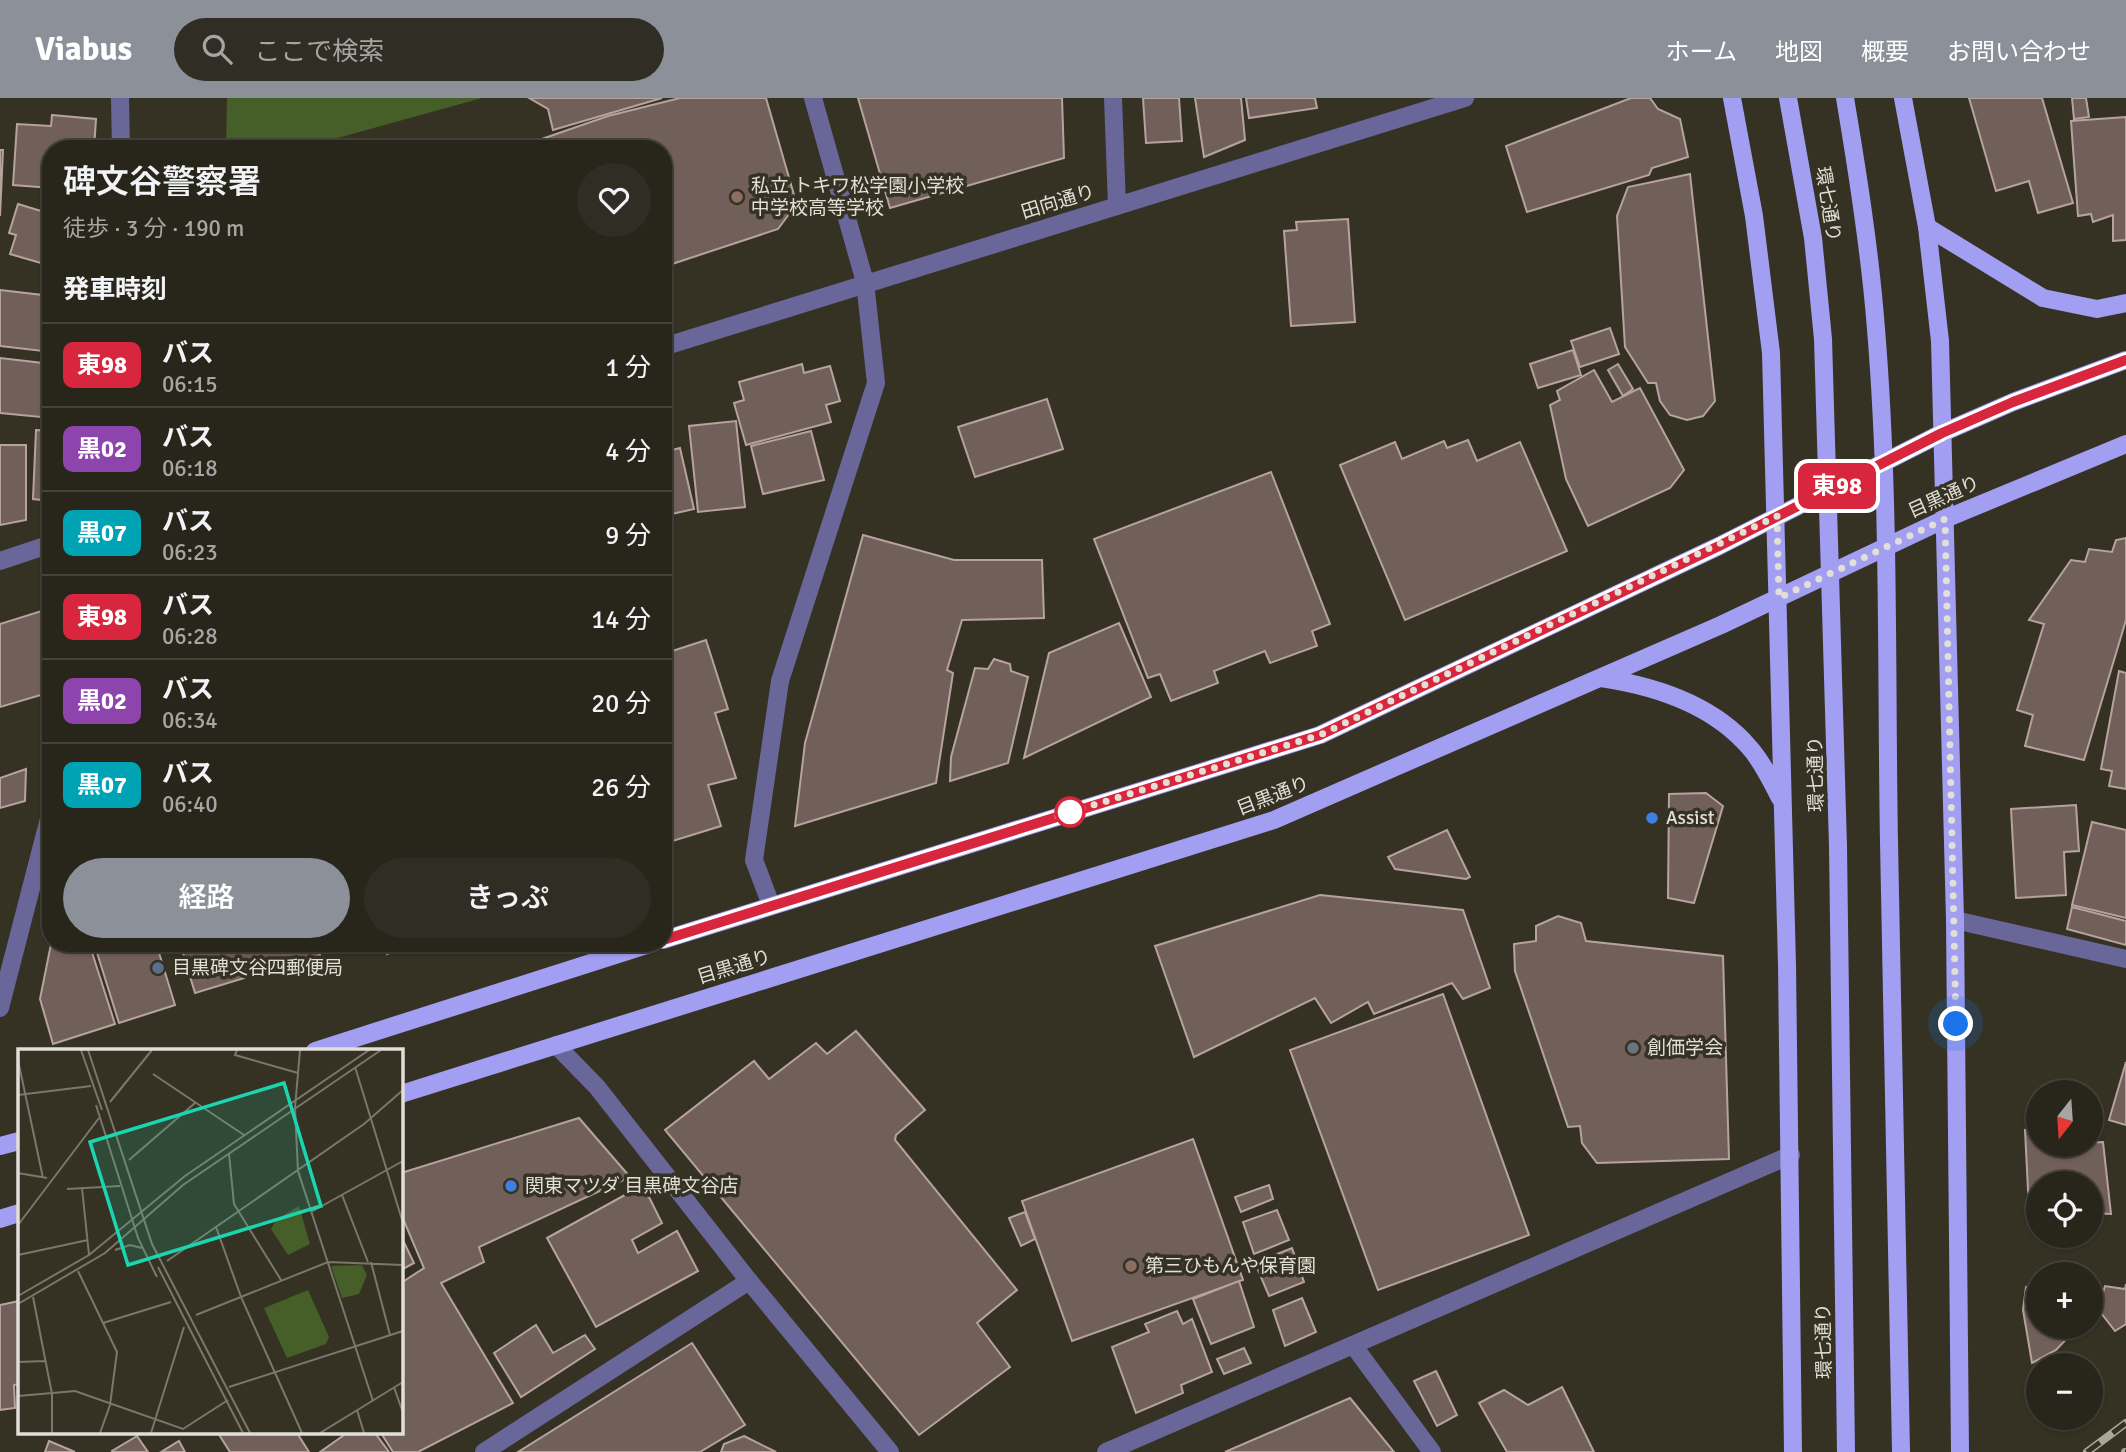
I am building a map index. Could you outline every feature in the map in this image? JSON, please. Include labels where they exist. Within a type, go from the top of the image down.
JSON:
[{"type":"main road","points":[[1732,98],[1754,216],[1771,353],[1791,1155],[1793,1452]]},
{"type":"main road","name":"環七通り","points":[[1788,98],[1814,238],[1823,339],[1839,846],[1846,1452]]},
{"type":"main road","name":"環七通り","points":[[1845,98],[1866,222],[1876,331],[1883,488],[1900,1265],[1901,1452]]},
{"type":"main road","points":[[1903,98],[1927,227],[1940,341],[1955,920],[1961,1452]]},
{"type":"main road","points":[[1927,227],[2043,298],[2097,309],[2126,303]]},
{"type":"main road","points":[[672,937],[1320,735],[1777,516],[1942,433],[2013,402],[2126,360]]},
{"type":"main road","name":"目黒通り","points":[[402,1094],[1274,821],[1779,598],[1945,519],[2126,444]]},
{"type":"main road","points":[[1601,678],[1666,691],[1709,714],[1751,748],[1782,801]]},
{"type":"main road","points":[[321,1049],[625,952]]},
{"type":"main road","points":[[0,1146],[18,1140]]},
{"type":"main road","points":[[0,1219],[18,1213]]},
{"type":"street","points":[[120,98],[121,140]]},
{"type":"street","points":[[771,905],[754,860],[780,681],[876,383],[865,282],[813,98]]},
{"type":"street","points":[[1113,98],[1118,206]]},
{"type":"street","name":"田向通り","points":[[672,344],[865,282],[1465,98]]},
{"type":"street","points":[[0,561],[42,547]]},
{"type":"street","points":[[0,1008],[42,846]]},
{"type":"street","points":[[1955,920],[2126,959]]},
{"type":"street","points":[[556,1045],[597,1087],[750,1282],[890,1452]]},
{"type":"street","points":[[1106,1452],[1791,1155]]},
{"type":"street","points":[[484,1452],[750,1282]]},
{"type":"street","points":[[1353,1345],[1432,1452]]},
{"type":"green space","points":[[227,98],[482,98],[330,140],[226,140]]},
{"type":"building","points":[[529,98],[662,98],[553,130],[548,109]]},
{"type":"building","points":[[680,98],[766,98],[795,206],[778,229],[672,264],[672,140],[539,140],[608,116]]},
{"type":"building","points":[[858,98],[1062,98],[1064,158],[890,208]]},
{"type":"building","points":[[1143,98],[1179,98],[1182,141],[1146,143]]},
{"type":"building","points":[[1195,98],[1241,98],[1245,140],[1204,157]]},
{"type":"building","points":[[1246,98],[1315,98],[1317,108],[1249,118]]},
{"type":"building","points":[[1631,98],[1650,98],[1658,109],[1680,119],[1688,157],[1652,168],[1649,175],[1527,212],[1506,146]]},
{"type":"building","points":[[1969,98],[2042,98],[2073,203],[2038,213],[2029,181],[1996,191]]},
{"type":"building","points":[[2072,98],[2086,98],[2089,117],[2074,119]]},
{"type":"building","points":[[52,115],[96,119],[95,140],[42,140],[42,187],[13,185],[17,124],[51,126]]},
{"type":"building","points":[[2126,117],[2126,240],[2113,241],[2113,215],[2093,222],[2091,214],[2078,216],[2071,121]]},
{"type":"building","points":[[0,150],[3,150],[0,216]]},
{"type":"building","points":[[1690,174],[1715,401],[1703,416],[1687,420],[1670,415],[1660,401],[1656,383],[1648,383],[1625,347],[1617,216],[1628,187]]},
{"type":"building","points":[[18,204],[42,211],[42,263],[10,254],[16,235],[9,233]]},
{"type":"building","points":[[1348,219],[1355,322],[1291,326],[1284,231],[1297,230],[1296,222]]},
{"type":"building","points":[[0,290],[42,295],[42,351],[0,346]]},
{"type":"building","points":[[1610,328],[1619,354],[1580,367],[1571,341]]},
{"type":"building","points":[[1573,350],[1581,375],[1538,388],[1530,364]]},
{"type":"building","points":[[0,358],[42,363],[42,417],[0,413]]},
{"type":"building","points":[[802,364],[804,373],[830,366],[840,401],[826,405],[831,422],[746,445],[734,403],[744,400],[739,382]]},
{"type":"building","points":[[1618,364],[1633,389],[1623,396],[1608,370]]},
{"type":"building","points":[[1594,370],[1612,402],[1640,388],[1684,470],[1670,488],[1588,526],[1566,479],[1550,405],[1560,400],[1557,391]]},
{"type":"building","points":[[1047,399],[1063,449],[975,477],[958,427]]},
{"type":"building","points":[[736,421],[745,507],[698,512],[689,426]]},
{"type":"building","points":[[36,430],[42,430],[42,500],[33,499]]},
{"type":"building","points":[[811,431],[824,480],[763,494],[751,446]]},
{"type":"building","points":[[1468,440],[1477,461],[1520,442],[1567,551],[1405,620],[1340,465],[1395,442],[1402,459],[1444,441],[1447,448]]},
{"type":"building","points":[[0,445],[26,445],[26,520],[0,525]]},
{"type":"building","points":[[680,448],[694,509],[672,514],[672,450]]},
{"type":"building","points":[[1271,472],[1330,624],[1312,631],[1317,646],[1270,663],[1265,651],[1214,671],[1218,683],[1171,701],[1160,674],[1148,678],[1094,539]]},
{"type":"building","points":[[863,535],[954,560],[1042,560],[1044,618],[962,620],[947,670],[953,673],[936,783],[795,826],[805,743]]},
{"type":"building","points":[[2126,538],[2126,620],[2084,760],[2025,746],[2033,715],[2017,710],[2044,624],[2029,620],[2071,560],[2085,562],[2089,549],[2112,552],[2116,540]]},
{"type":"building","points":[[42,611],[42,695],[0,707],[0,624]]},
{"type":"building","points":[[1119,623],[1151,697],[1024,758],[1049,653]]},
{"type":"building","points":[[706,640],[728,709],[715,713],[736,778],[708,785],[721,826],[672,841],[672,651]]},
{"type":"building","points":[[994,659],[1010,664],[1011,671],[1028,677],[1008,763],[950,781],[951,757],[975,668],[988,669]]},
{"type":"building","points":[[2119,671],[2126,673],[2126,789],[2109,786],[2112,771],[2101,769]]},
{"type":"building","points":[[26,769],[25,801],[0,808],[0,778]]},
{"type":"building","points":[[1706,793],[1723,806],[1694,903],[1668,898],[1669,794]]},
{"type":"building","points":[[2076,805],[2079,851],[2064,852],[2066,895],[2016,898],[2011,809]]},
{"type":"building","points":[[2092,822],[2126,830],[2126,918],[2072,905]]},
{"type":"building","points":[[1447,830],[1470,877],[1466,879],[1395,869],[1388,857]]},
{"type":"building","points":[[1320,895],[1463,910],[1490,988],[1463,999],[1452,983],[1374,1014],[1368,1002],[1331,1023],[1315,998],[1194,1057],[1155,946]]},
{"type":"building","points":[[2072,907],[2126,921],[2126,945],[2067,929]]},
{"type":"building","name":"創価学会","points":[[1558,916],[1581,923],[1586,941],[1723,956],[1729,1159],[1597,1163],[1582,1143],[1580,1126],[1568,1127],[1515,971],[1514,944],[1536,941],[1536,926]]},
{"type":"building","points":[[49,952],[92,952],[115,1024],[53,1044],[40,999]]},
{"type":"building","points":[[97,952],[159,952],[175,1005],[119,1023]]},
{"type":"building","points":[[183,952],[319,952],[320,955],[195,993]]},
{"type":"building","points":[[1443,994],[1529,1235],[1378,1290],[1290,1050]]},
{"type":"building","points":[[856,1031],[925,1110],[896,1135],[895,1140],[1017,1290],[977,1323],[1010,1367],[919,1435],[665,1130],[754,1061],[769,1079],[816,1043],[827,1054]]},
{"type":"building","points":[[2126,1062],[2126,1125],[2109,1120]]},
{"type":"building","points":[[579,1118],[630,1177],[479,1247],[484,1262],[441,1283],[513,1403],[418,1452],[393,1452],[382,1434],[402,1434],[402,1282],[424,1268],[402,1216],[402,1173]]},
{"type":"building","points":[[1193,1139],[1243,1280],[1072,1341],[1022,1201]]},
{"type":"building","points":[[2104,1151],[2111,1214],[2103,1214],[2103,1171],[2027,1171],[2026,1157],[2104,1157]]},
{"type":"building","points":[[643,1185],[662,1223],[632,1240],[638,1253],[677,1231],[698,1271],[596,1327],[547,1238]]},
{"type":"building","points":[[1269,1185],[1273,1199],[1241,1212],[1235,1197]]},
{"type":"building","points":[[1277,1210],[1289,1240],[1254,1254],[1243,1222]]},
{"type":"building","points":[[1025,1212],[1035,1239],[1021,1246],[1009,1218]]},
{"type":"building","points":[[402,1238],[414,1263],[402,1269]]},
{"type":"building","points":[[1292,1248],[1304,1282],[1269,1296],[1255,1263]]},
{"type":"building","points":[[1239,1281],[1254,1327],[1211,1344],[1193,1299]]},
{"type":"building","points":[[2126,1284],[2126,1324],[2115,1331],[2103,1315],[2103,1293],[2105,1286],[2125,1289]]},
{"type":"building","points":[[2026,1287],[2026,1328],[2023,1310]]},
{"type":"building","points":[[1302,1298],[1316,1332],[1285,1346],[1273,1310]]},
{"type":"building","points":[[18,1301],[18,1384],[14,1385],[15,1408],[0,1410],[0,1305]]},
{"type":"building","points":[[1177,1311],[1183,1324],[1192,1319],[1212,1372],[1181,1385],[1183,1393],[1136,1413],[1112,1347],[1149,1332],[1145,1324]]},
{"type":"building","points":[[536,1325],[553,1353],[585,1335],[595,1349],[521,1397],[494,1353]]},
{"type":"building","points":[[2028,1339],[2067,1339],[2050,1353],[2030,1353]]},
{"type":"building","points":[[692,1343],[745,1425],[700,1452],[518,1452]]},
{"type":"building","points":[[1244,1348],[1251,1363],[1224,1374],[1217,1359]]},
{"type":"building","points":[[1436,1371],[1457,1415],[1437,1426],[1414,1381]]},
{"type":"building","points":[[1562,1387],[1594,1452],[1507,1452],[1479,1403],[1504,1390],[1528,1405]]},
{"type":"building","points":[[1350,1398],[1394,1452],[1225,1452]]},
{"type":"building","points":[[219,1434],[298,1434],[309,1452],[230,1452]]},
{"type":"building","points":[[346,1434],[376,1434],[389,1452],[320,1452]]},
{"type":"building","points":[[137,1436],[148,1452],[112,1451]]},
{"type":"building","points":[[744,1436],[776,1452],[721,1452],[724,1444]]},
{"type":"building","points":[[49,1441],[75,1452],[45,1452]]},
{"type":"building","points":[[179,1441],[185,1452],[161,1452]]},
{"type":"railway","points":[[2087,1452],[2126,1423]]},
{"type":"bus line","name":"東98","points":[[672,937],[1320,735],[1719,546],[1942,433],[2013,402],[2126,360]]},
{"type":"place","name":"私立 トキワ松学園小学校 中学校高等学校","points":[[737,197]]},
{"type":"place","name":"Assist","points":[[1652,818]]},
{"type":"place","name":"目黒碑文谷四郵便局","points":[[158,968]]},
{"type":"place","name":"創価学会","points":[[1633,1048]]},
{"type":"place","name":"関東マツダ 目黒碑文谷店","points":[[511,1186]]},
{"type":"place","name":"第三ひもんや保育園","points":[[1131,1266]]},
{"type":"route","points":[[1070,812],[1058,816],[1320,735],[1777,516],[1779,598],[1945,519],[1956,1024]]}]
